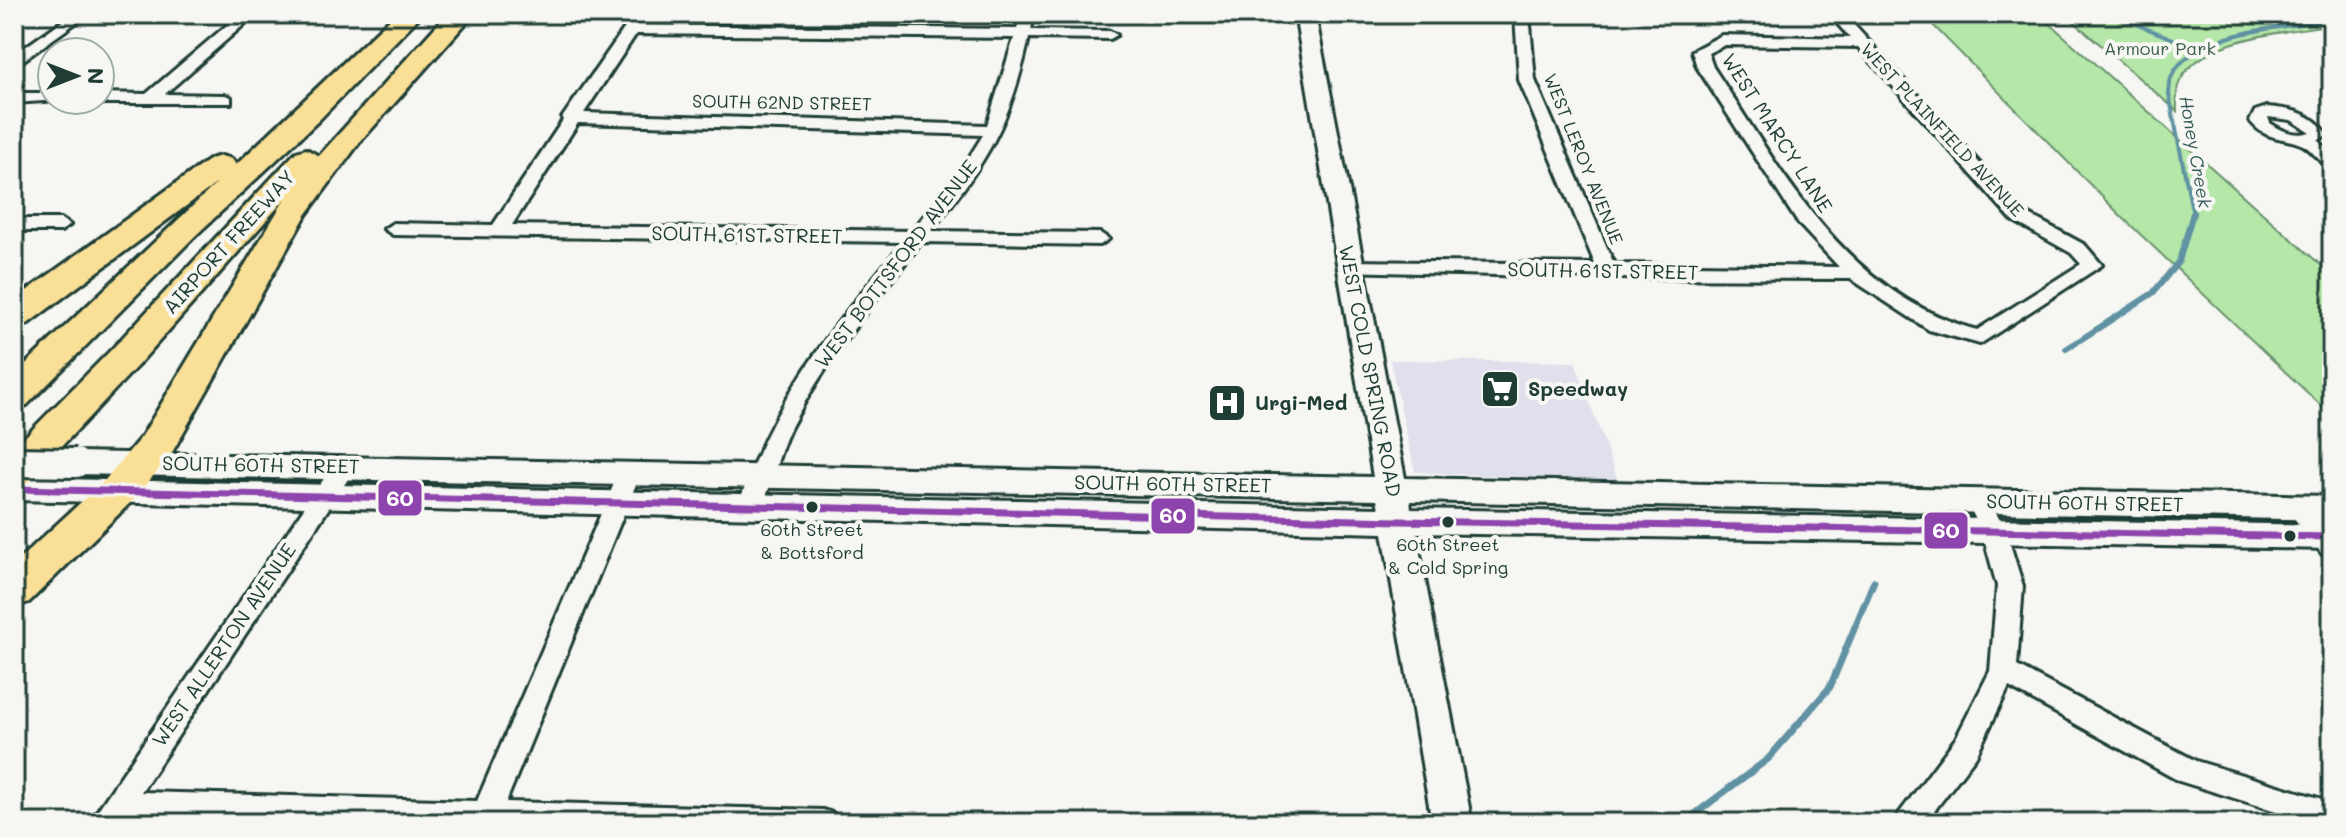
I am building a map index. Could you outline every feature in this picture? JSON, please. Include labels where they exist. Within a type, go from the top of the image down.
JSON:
[{"type":"highway","points":[[14,317],[278,122],[395,14]]},
{"type":"highway","name":"AIRPORT FREEWAY","points":[[14,396],[409,14]]},
{"type":"highway","name":"AIRPORT FREEWAY","points":[[14,472],[125,357],[290,175],[445,14]]},
{"type":"highway","points":[[14,590],[130,477],[156,446],[267,251],[307,191],[349,137],[461,14]]},
{"type":"main road","name":"WEST COLD SPRING ROAD","points":[[1305,14],[1452,823]]},
{"type":"main road","name":"SOUTH 60TH STREET","points":[[14,462],[76,463],[130,477],[325,495],[750,507],[1395,504],[1593,493],[2298,507],[2330,532]]},
{"type":"main road","name":"SOUTH 60TH STREET","points":[[14,489],[51,490],[130,477],[344,467],[630,472],[1395,504],[1535,522],[1994,531],[2330,532]]},
{"type":"main road","points":[[1535,522],[1554,513],[1591,512],[1596,506],[1593,493]]},
{"type":"street","points":[[14,62],[81,14]]},
{"type":"street","points":[[150,99],[249,14]]},
{"type":"street","points":[[498,232],[641,14]]},
{"type":"street","name":"WEST BOTTSFORD AVENUE","points":[[750,507],[757,475],[801,390],[845,324],[965,177],[993,130],[1027,14]]},
{"type":"street","name":"WEST LEROY AVENUE","points":[[1522,14],[1527,80],[1608,272]]},
{"type":"street","name":"WEST PLAINFIELD AVENUE","points":[[1836,14],[2018,216],[2078,249],[2092,265],[1980,337]]},
{"type":"street","points":[[631,29],[1110,35]]},
{"type":"street","name":"WEST MARCY LANE","points":[[1861,43],[1722,40],[1700,51],[1705,67],[1804,219],[1855,273],[1936,325],[1980,337]]},
{"type":"street","points":[[14,98],[36,98]]},
{"type":"street","points":[[116,98],[225,100]]},
{"type":"street","name":"SOUTH 62ND STREET","points":[[570,118],[993,130]]},
{"type":"street","points":[[2305,139],[2332,162]]},
{"type":"street","points":[[14,225],[61,225]]},
{"type":"street","name":"SOUTH 61ST STREET","points":[[393,229],[1100,239]]},
{"type":"street","name":"SOUTH 61ST STREET","points":[[1350,267],[1855,273]]},
{"type":"street","name":"WEST ALLERTON AVENUE","points":[[110,814],[344,467]]},
{"type":"street","points":[[484,818],[630,472]]},
{"type":"street","points":[[1907,823],[1966,747],[2003,671],[2010,586],[1994,531],[1978,501]]},
{"type":"street","points":[[2003,671],[2189,772],[2332,815]]},
{"type":"street","points":[[110,814],[823,823]]},
{"type":"shaded area","points":[[1390,360],[1575,362],[1618,481],[1415,472]]},
{"type":"green space","points":[[1922,14],[2039,14],[2332,275],[2332,416],[2121,216]]},
{"type":"green space","name":"Armour Park","points":[[2065,14],[2332,14],[2332,34],[2321,26],[2262,36],[2220,48],[2187,70],[2178,86],[2177,111]]},
{"type":"waterway","points":[[2110,14],[2199,49]]},
{"type":"waterway","name":"Honey Creek","points":[[2199,49],[2244,33],[2332,20]]},
{"type":"waterway","name":"Honey Creek","points":[[2193,214],[2169,94],[2172,76],[2183,61],[2199,49]]},
{"type":"waterway","name":"Honey Creek","points":[[2066,349],[2153,293],[2179,261],[2193,214]]},
{"type":"waterway","name":"Honey Creek","points":[[1683,823],[1768,759],[1830,687],[1874,581]]},
{"type":"transit line","name":"60","points":[[14,489],[1399,521],[2332,537]]},
{"type":"place","name":"Speedway","points":[[1500,389]]},
{"type":"place","name":"Urgi-Med","points":[[1227,403]]},
{"type":"place","name":"60th Street & Bottsford","points":[[812,507]]},
{"type":"place","name":"60th Street & Cold Spring","points":[[1448,522]]}]
